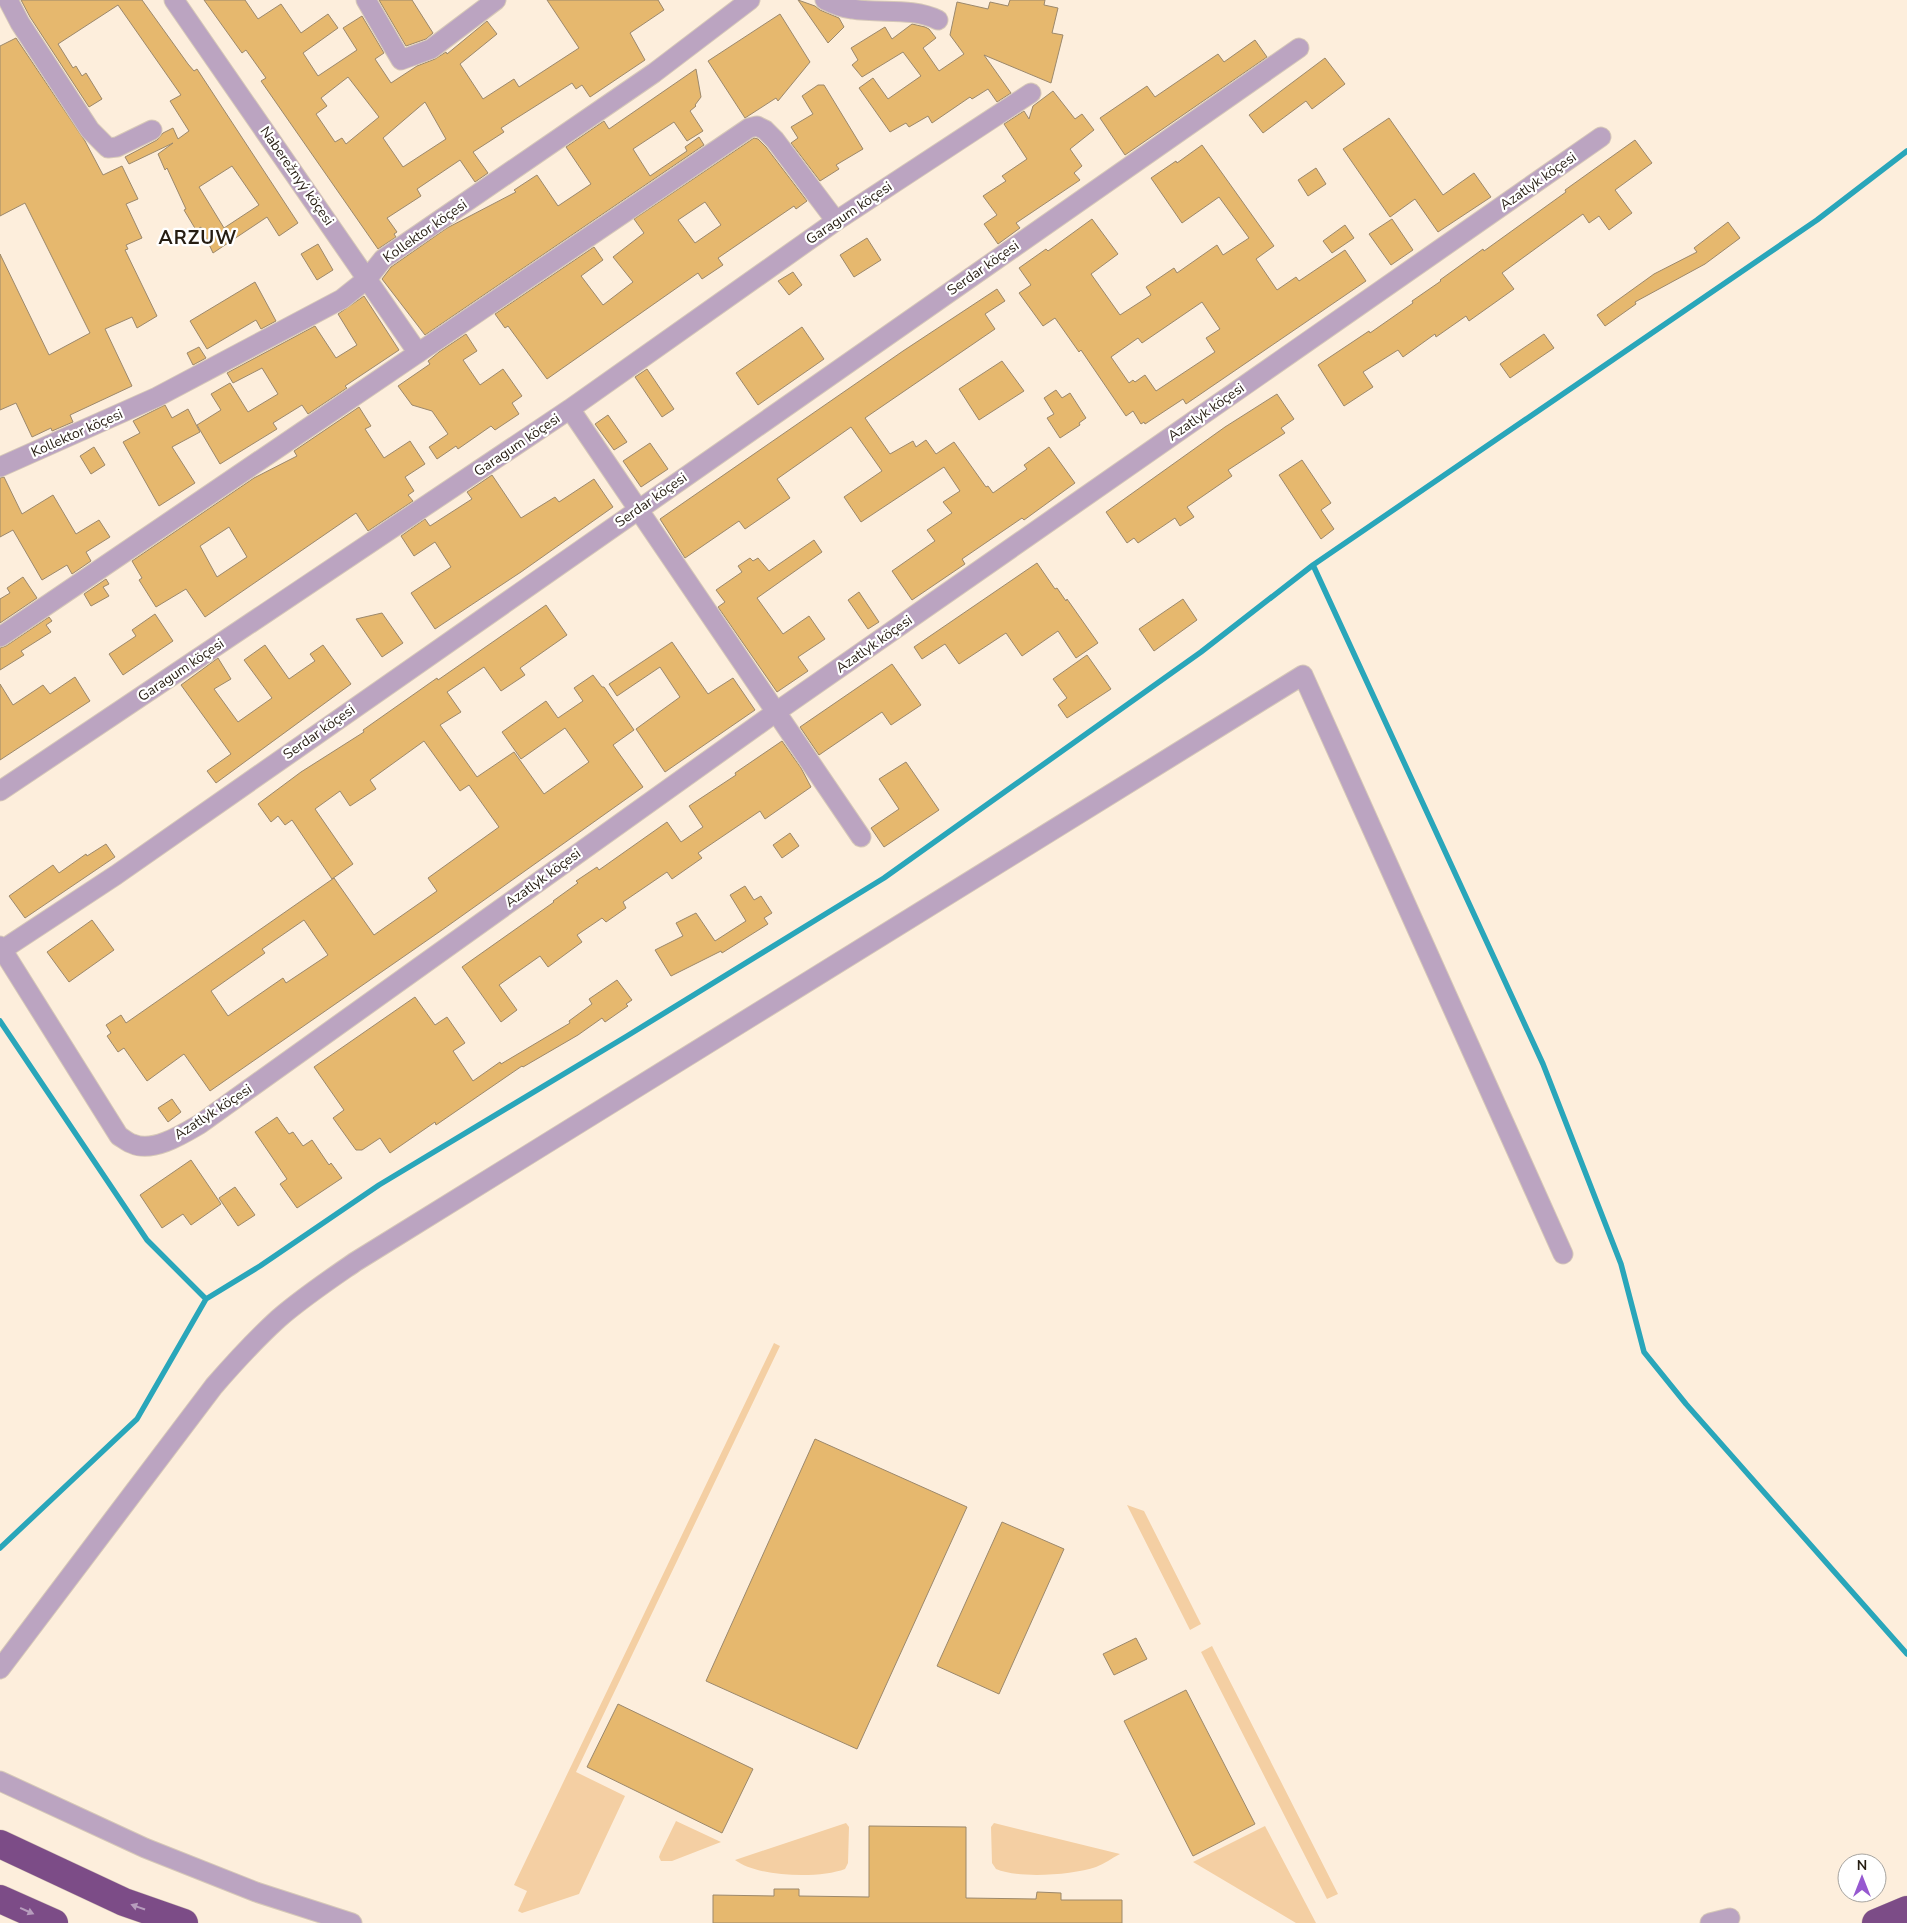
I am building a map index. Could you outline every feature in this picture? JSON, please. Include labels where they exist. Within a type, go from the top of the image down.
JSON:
[{"type":"highway","points":[[0,1844],[124,1902],[184,1923]]},
{"type":"highway","points":[[0,1899],[54,1923]]},
{"type":"highway","points":[[1876,1923],[1907,1910]]},
{"type":"street","points":[[8,0],[20,23],[90,130],[108,148],[117,147],[152,130]]},
{"type":"street","name":"Naberežnyý köçesi","points":[[174,0],[418,353]]},
{"type":"street","points":[[366,0],[401,60],[431,48],[496,0]]},
{"type":"street","name":"Kollektor köçesi","points":[[0,467],[157,397],[342,298],[368,279],[383,259],[654,73],[750,0]]},
{"type":"street","points":[[825,0],[850,9],[910,12],[938,20]]},
{"type":"street","name":"Serdar köçesi","points":[[1,948],[116,875],[1299,48]]},
{"type":"street","name":"Garagum köçesi","points":[[0,791],[570,409],[836,221],[1031,93]]},
{"type":"street","points":[[0,637],[749,128],[757,126],[765,130],[775,140],[836,221]]},
{"type":"street","name":"Azatlyk köçesi","points":[[1,948],[119,1136],[133,1145],[146,1146],[174,1140],[200,1124],[776,712],[1601,137]]},
{"type":"street","points":[[570,409],[861,837]]},
{"type":"street","points":[[0,1669],[214,1386],[278,1319],[311,1293],[355,1262],[1303,676],[1563,1254]]},
{"type":"street","points":[[0,1781],[144,1848],[256,1892],[352,1923]]},
{"type":"street","points":[[1710,1923],[1730,1918]]},
{"type":"shaded area","points":[[774,1343],[780,1346],[576,1772],[625,1796],[579,1894],[522,1913],[518,1911],[527,1891],[514,1885]]},
{"type":"shaded area","points":[[1127,1505],[1144,1511],[1201,1624],[1190,1630]]},
{"type":"shaded area","points":[[1212,1646],[1338,1894],[1327,1899],[1201,1652]]},
{"type":"shaded area","points":[[676,1821],[721,1842],[672,1861],[661,1861],[660,1854]]},
{"type":"shaded area","points":[[846,1823],[849,1827],[848,1863],[845,1869],[820,1874],[789,1875],[758,1870],[745,1866],[735,1860]]},
{"type":"shaded area","points":[[994,1823],[1120,1854],[1096,1867],[1086,1870],[1046,1875],[1006,1872],[996,1869],[992,1863],[991,1827]]},
{"type":"shaded area","points":[[1265,1826],[1316,1923],[1296,1923],[1193,1862]]},
{"type":"building","points":[[21,0],[142,0],[188,64],[194,71],[197,69],[298,223],[279,236],[267,217],[213,253],[201,227],[196,230],[184,210],[186,209],[167,168],[165,170],[158,154],[173,143],[129,164],[125,157],[157,140],[163,133],[173,128],[178,139],[189,131],[170,101],[181,95],[118,5],[58,44],[73,68],[76,66],[82,76],[86,73],[102,99],[89,107],[30,17]],"holes":[[[232,166],[259,205],[224,228],[199,187]]]},
{"type":"building","points":[[204,0],[245,0],[258,19],[281,4],[301,33],[328,14],[338,28],[303,53],[318,76],[357,50],[343,28],[362,16],[384,53],[375,59],[391,83],[417,66],[435,59],[446,52],[447,54],[487,21],[497,34],[460,64],[483,99],[514,79],[519,87],[579,48],[547,0],[658,0],[664,10],[630,33],[645,60],[590,97],[582,85],[576,89],[572,83],[501,128],[504,132],[473,152],[488,173],[475,182],[460,160],[417,189],[421,196],[387,218],[397,232],[394,234],[396,237],[378,249],[261,81],[266,78],[246,50],[242,53]],"holes":[[[348,77],[379,117],[346,144],[342,138],[335,142],[316,114],[327,106],[321,98]],[[425,102],[446,139],[403,167],[383,138]]]},
{"type":"building","points":[[379,0],[412,0],[433,33],[426,39],[406,46]]},
{"type":"building","points":[[798,0],[839,18],[844,27],[828,43]]},
{"type":"building","points":[[1010,0],[1045,0],[1044,5],[1058,8],[1052,33],[1063,35],[1051,83],[984,55],[1011,93],[997,102],[988,89],[972,99],[970,97],[932,123],[928,116],[909,127],[906,123],[890,132],[859,88],[873,78],[888,99],[921,76],[903,52],[862,77],[852,65],[858,60],[851,48],[885,27],[892,39],[912,24],[925,27],[936,38],[923,48],[939,71],[964,54],[950,35],[957,2],[988,9],[990,2],[1008,6]]},
{"type":"building","points":[[780,14],[810,62],[778,101],[776,98],[745,118],[708,61]]},
{"type":"building","points":[[16,38],[85,141],[103,175],[122,166],[138,199],[126,204],[142,238],[126,245],[128,249],[125,250],[157,316],[137,328],[132,317],[105,329],[132,386],[70,415],[73,422],[52,431],[51,428],[32,437],[16,403],[0,410],[0,254],[49,355],[90,333],[25,203],[0,216],[0,46]]},
{"type":"building","points":[[1255,40],[1267,57],[1125,155],[1100,118],[1147,86],[1155,97],[1218,54],[1224,62]]},
{"type":"building","points":[[1325,58],[1345,84],[1312,109],[1306,101],[1263,133],[1249,115]]},
{"type":"building","points":[[696,69],[701,97],[696,106],[690,111],[703,131],[687,141],[674,122],[633,149],[650,176],[687,151],[685,147],[699,137],[704,145],[425,335],[382,279],[391,267],[447,228],[516,192],[514,190],[537,175],[558,206],[591,184],[566,147],[604,121],[609,129]]},
{"type":"building","points":[[818,85],[824,85],[863,149],[836,165],[839,169],[820,181],[791,143],[798,138],[791,127],[813,114],[802,96]]},
{"type":"building","points":[[1053,91],[1075,119],[1082,114],[1094,130],[1070,149],[1082,166],[1074,173],[1080,180],[1016,223],[1020,228],[998,244],[984,224],[997,215],[983,196],[1006,181],[1002,176],[1027,159],[1004,124],[1024,111],[1029,119],[1033,106]]},
{"type":"building","points":[[1389,118],[1443,195],[1474,173],[1491,197],[1438,232],[1415,199],[1390,217],[1343,149]]},
{"type":"building","points":[[754,138],[758,139],[766,147],[807,201],[796,209],[794,206],[718,258],[723,265],[702,279],[698,273],[547,379],[508,326],[505,328],[495,314],[594,247],[603,260],[581,276],[603,305],[633,282],[613,257],[644,233],[634,219]],"holes":[[[705,202],[721,225],[695,243],[678,220]]]},
{"type":"building","points":[[1635,140],[1652,163],[1615,190],[1632,213],[1609,230],[1599,216],[1589,223],[1583,214],[1502,273],[1514,289],[1469,321],[1466,316],[1436,337],[1435,334],[1403,357],[1398,350],[1363,372],[1373,387],[1344,406],[1318,365],[1369,331],[1370,333],[1413,303],[1412,301],[1440,280],[1483,249],[1484,251]]},
{"type":"building","points":[[1202,145],[1274,246],[1256,259],[1277,290],[1296,277],[1299,281],[1345,250],[1366,281],[1186,404],[1183,399],[1145,424],[1144,422],[1141,424],[1133,411],[1126,416],[1081,350],[1079,352],[1055,318],[1043,326],[1019,293],[1031,285],[1019,268],[1046,249],[1048,251],[1092,219],[1118,254],[1091,274],[1120,315],[1151,295],[1146,287],[1174,268],[1177,273],[1217,245],[1223,255],[1249,238],[1219,197],[1182,223],[1151,178],[1176,161],[1177,163]],"holes":[[[1202,302],[1220,329],[1206,338],[1215,352],[1156,391],[1145,375],[1135,382],[1133,380],[1129,383],[1111,357],[1138,338],[1142,343]]]},
{"type":"building","points":[[1316,168],[1326,184],[1308,196],[1298,180]]},
{"type":"building","points":[[1392,219],[1413,250],[1391,265],[1369,234]]},
{"type":"building","points":[[1728,222],[1740,238],[1705,264],[1635,302],[1636,304],[1605,326],[1597,315],[1654,274],[1697,252],[1694,248]]},
{"type":"building","points":[[1345,225],[1354,238],[1332,253],[1323,241]]},
{"type":"building","points":[[867,238],[881,260],[854,277],[840,255]]},
{"type":"building","points":[[318,244],[333,270],[317,280],[301,254]]},
{"type":"building","points":[[793,272],[802,285],[789,295],[778,281]]},
{"type":"building","points":[[255,282],[276,321],[261,329],[256,320],[207,349],[190,321]]},
{"type":"building","points":[[997,289],[1005,301],[985,314],[995,329],[865,418],[890,454],[913,441],[916,447],[926,440],[936,454],[954,442],[986,487],[988,486],[993,493],[1027,469],[1024,465],[1049,447],[1075,483],[1024,520],[1022,518],[962,559],[965,564],[912,600],[892,571],[935,541],[927,530],[952,513],[943,502],[960,491],[944,467],[861,522],[844,497],[882,471],[851,427],[777,479],[790,498],[745,529],[739,521],[685,558],[660,519],[903,351]]},
{"type":"building","points":[[364,296],[399,350],[345,386],[347,388],[308,414],[302,405],[273,423],[277,429],[220,464],[197,425],[221,410],[211,394],[230,383],[248,412],[278,394],[262,368],[233,383],[227,373],[315,326],[336,358],[357,345],[338,314]]},
{"type":"building","points":[[802,327],[824,359],[758,405],[736,373]]},
{"type":"building","points":[[466,334],[477,351],[463,360],[480,385],[503,369],[522,396],[512,403],[519,414],[495,430],[491,426],[458,449],[456,446],[437,459],[429,447],[448,434],[432,411],[412,405],[398,386],[430,364],[428,361],[439,352]]},
{"type":"building","points":[[1544,334],[1554,348],[1510,378],[1500,364]]},
{"type":"building","points":[[199,347],[206,358],[193,365],[187,353]]},
{"type":"building","points":[[1002,361],[1024,391],[979,420],[959,389]]},
{"type":"building","points":[[647,369],[674,409],[662,417],[635,377]]},
{"type":"building","points":[[1056,390],[1062,398],[1070,393],[1086,418],[1079,423],[1080,425],[1060,438],[1047,418],[1054,414],[1044,398]]},
{"type":"building","points":[[1277,394],[1294,419],[1281,428],[1285,433],[1228,470],[1232,476],[1187,507],[1194,517],[1180,526],[1175,518],[1138,543],[1134,538],[1127,543],[1106,512],[1225,427]]},
{"type":"building","points":[[165,405],[172,418],[188,409],[200,432],[172,447],[195,483],[159,506],[123,442],[140,433],[133,421]]},
{"type":"building","points":[[359,407],[371,426],[365,429],[384,458],[410,441],[425,464],[405,477],[414,491],[408,495],[413,501],[368,531],[356,513],[205,617],[186,589],[156,607],[139,580],[142,578],[132,561],[254,478],[297,456],[294,451]],"holes":[[[229,527],[247,557],[217,577],[200,546]]]},
{"type":"building","points":[[608,415],[627,442],[614,450],[595,424]]},
{"type":"building","points":[[650,443],[668,469],[641,487],[623,461]]},
{"type":"building","points":[[94,447],[105,465],[91,474],[80,456]]},
{"type":"building","points":[[1302,460],[1331,503],[1321,510],[1334,529],[1321,539],[1279,475]]},
{"type":"building","points":[[492,475],[521,518],[555,497],[559,502],[594,479],[613,507],[521,572],[435,629],[411,593],[451,567],[435,542],[414,556],[401,536],[425,519],[430,526],[472,499],[467,492]]},
{"type":"building","points":[[4,477],[22,514],[53,495],[76,534],[99,520],[110,537],[86,552],[91,561],[72,574],[67,565],[42,580],[13,530],[0,537],[0,478]]},
{"type":"building","points":[[814,540],[822,552],[757,598],[783,634],[809,616],[825,639],[798,657],[808,671],[777,692],[718,607],[725,602],[716,590],[742,572],[738,566],[750,558],[753,561],[758,558],[769,571]]},
{"type":"building","points":[[1037,563],[1055,589],[1057,588],[1066,601],[1067,599],[1098,643],[1076,658],[1058,631],[1022,656],[1006,633],[959,664],[945,644],[922,659],[914,647]]},
{"type":"building","points":[[23,577],[37,598],[0,623],[0,599],[10,593],[7,588]]},
{"type":"building","points":[[106,579],[109,584],[103,587],[109,596],[91,606],[84,594]]},
{"type":"building","points":[[859,592],[879,622],[868,629],[848,600]]},
{"type":"building","points":[[1183,599],[1197,620],[1154,651],[1139,629]]},
{"type":"building","points":[[546,605],[567,635],[520,668],[525,675],[501,691],[484,667],[447,692],[461,712],[440,725],[477,777],[514,752],[544,794],[589,762],[565,728],[521,759],[502,732],[546,701],[558,718],[583,701],[574,688],[593,675],[604,687],[634,730],[613,745],[643,787],[442,930],[210,1091],[184,1054],[147,1081],[124,1048],[118,1052],[107,1036],[111,1033],[106,1025],[121,1015],[126,1023],[334,878],[374,935],[437,891],[428,878],[499,827],[469,785],[460,791],[424,741],[370,780],[376,789],[350,806],[340,791],[315,809],[353,864],[332,879],[292,820],[285,825],[278,816],[271,822],[258,804],[301,772],[364,732],[363,730],[437,678],[438,680]],"holes":[[[304,920],[328,955],[286,983],[283,978],[228,1016],[211,991],[265,953],[262,949]]]},
{"type":"building","points":[[382,613],[403,643],[382,657],[356,619]]},
{"type":"building","points":[[155,614],[173,641],[123,675],[109,654],[136,636],[132,630]]},
{"type":"building","points":[[49,617],[52,621],[46,625],[51,632],[21,651],[24,655],[0,670],[0,648],[6,646]]},
{"type":"building","points":[[672,642],[708,694],[733,678],[755,710],[665,772],[636,729],[680,697],[660,667],[617,696],[609,684]]},
{"type":"building","points":[[265,645],[289,679],[315,661],[310,654],[323,645],[351,684],[216,783],[207,771],[231,754],[181,685],[218,658],[231,679],[214,689],[238,722],[272,698],[244,660]]},
{"type":"building","points":[[1087,655],[1111,689],[1067,718],[1058,705],[1067,698],[1053,679]]},
{"type":"building","points":[[892,664],[921,705],[891,725],[882,712],[819,755],[800,727]]},
{"type":"building","points":[[75,677],[90,701],[0,760],[0,684],[13,705],[43,685],[50,694]]},
{"type":"building","points":[[782,741],[801,768],[811,787],[765,819],[760,811],[698,853],[702,858],[672,879],[667,872],[623,902],[626,908],[606,922],[602,918],[577,935],[582,942],[548,967],[540,956],[499,985],[517,1010],[501,1022],[462,967],[554,902],[578,883],[576,881],[597,867],[599,870],[667,822],[681,842],[703,827],[689,806],[736,775],[735,773]]},
{"type":"building","points":[[906,762],[939,810],[884,847],[871,828],[899,809],[879,779]]},
{"type":"building","points":[[790,833],[799,846],[782,858],[773,845]]},
{"type":"building","points":[[106,844],[115,857],[25,918],[9,896],[53,865],[59,873],[86,854],[87,856]]},
{"type":"building","points":[[745,886],[754,900],[761,896],[772,913],[764,918],[768,924],[722,953],[721,951],[671,976],[655,950],[683,936],[676,923],[696,913],[715,941],[746,921],[730,895]]},
{"type":"building","points":[[92,920],[114,950],[69,982],[47,952]]},
{"type":"building","points":[[617,980],[632,1000],[626,1004],[628,1006],[605,1022],[602,1018],[578,1035],[522,1066],[436,1125],[435,1122],[390,1153],[380,1138],[362,1150],[356,1150],[333,1118],[344,1110],[314,1067],[415,997],[435,1025],[447,1017],[465,1043],[453,1051],[473,1081],[500,1062],[501,1064],[570,1023],[569,1021],[592,1004],[589,999]]},
{"type":"building","points":[[172,1099],[181,1112],[168,1122],[158,1108]]},
{"type":"building","points":[[277,1117],[289,1134],[293,1132],[303,1146],[312,1140],[329,1165],[331,1163],[342,1178],[297,1208],[280,1184],[287,1179],[255,1132]]},
{"type":"building","points":[[191,1160],[221,1204],[191,1225],[183,1214],[162,1228],[140,1195]]},
{"type":"building","points":[[235,1187],[255,1215],[238,1226],[219,1198]]},
{"type":"building","points":[[815,1439],[967,1507],[857,1749],[706,1681]]},
{"type":"building","points":[[1002,1522],[1064,1549],[999,1694],[937,1666]]},
{"type":"building","points":[[1136,1638],[1147,1659],[1114,1675],[1103,1654]]},
{"type":"building","points":[[1186,1690],[1255,1824],[1193,1856],[1124,1721]]},
{"type":"building","points":[[618,1704],[753,1769],[722,1833],[587,1767]]},
{"type":"building","points":[[869,1826],[966,1827],[966,1898],[1036,1899],[1037,1892],[1061,1893],[1061,1900],[1122,1900],[1122,1923],[713,1923],[713,1895],[774,1896],[774,1889],[799,1889],[799,1896],[869,1897]]},
{"type":"waterway","points":[[0,1021],[147,1240],[206,1299],[260,1266],[379,1185],[627,1036],[884,878],[1201,652],[1313,565],[1817,220],[1907,151]]},
{"type":"waterway","points":[[1313,565],[1543,1064],[1621,1264],[1644,1352],[1686,1404],[1907,1654]]},
{"type":"waterway","points":[[0,1548],[137,1419],[206,1299]]},
{"type":"district","name":"ARZUW","points":[[198,238]]}]
